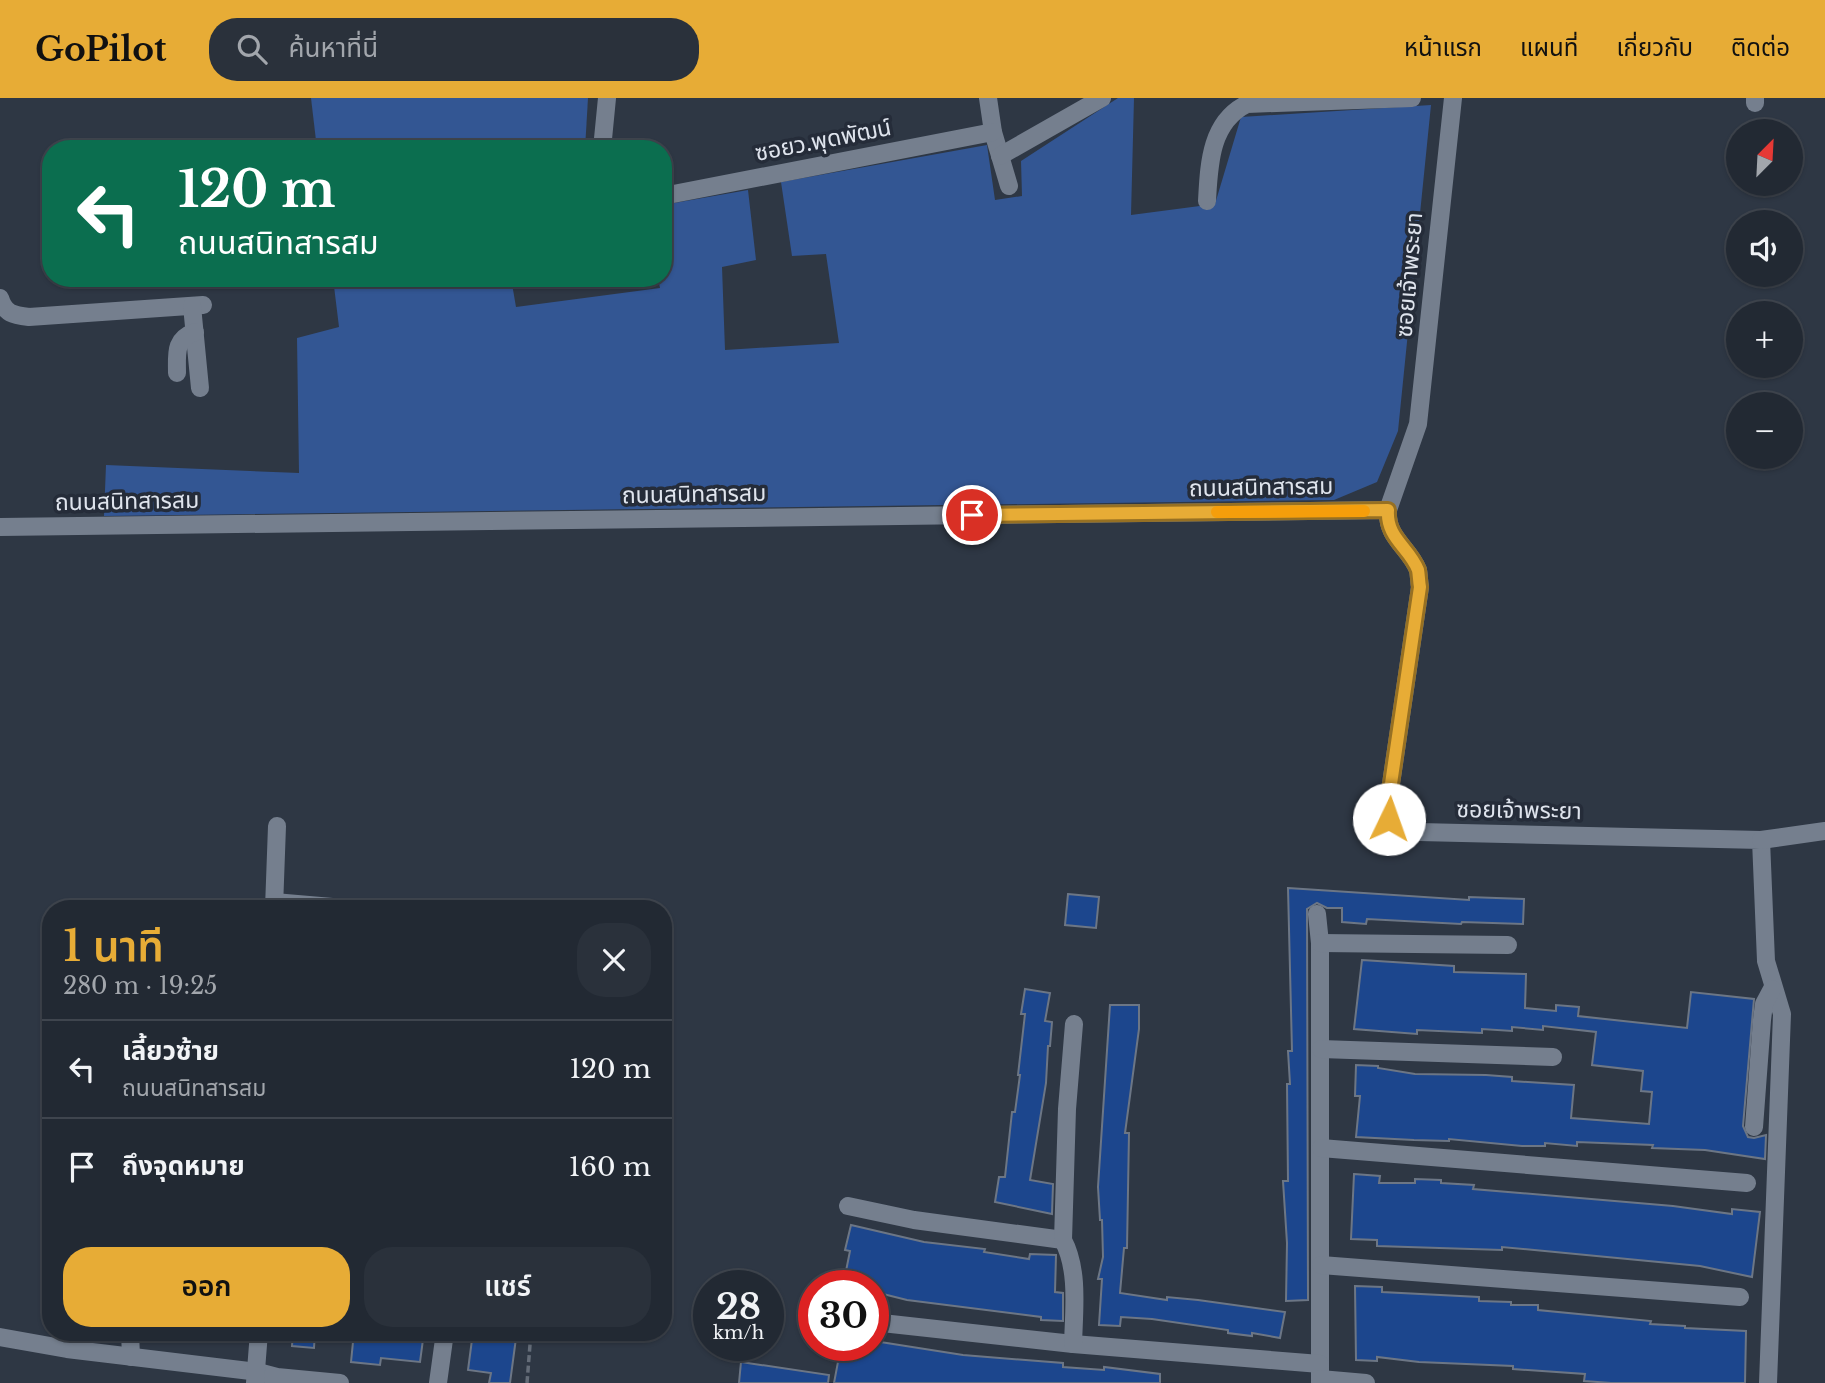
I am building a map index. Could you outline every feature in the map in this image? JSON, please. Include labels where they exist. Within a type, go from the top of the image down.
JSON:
[{"type":"street","points":[[603,140],[607,98]]},
{"type":"street","points":[[989,98],[993,132],[1009,186]]},
{"type":"street","points":[[1000,156],[1102,98]]},
{"type":"street","points":[[1207,201],[1209,165],[1214,141],[1225,121],[1236,109],[1247,104],[1412,98]]},
{"type":"street","name":"ซอยเจ้าพระยา","points":[[1453,98],[1418,424],[1388,510],[1387,522],[1392,535],[1418,570],[1420,587],[1387,811],[1389,819],[1395,825],[1419,832],[1761,840],[1825,831]]},
{"type":"street","name":"ซอยว.พุดพัฒน์","points":[[672,194],[993,132]]},
{"type":"street","points":[[0,298],[5,311],[29,317],[198,306],[195,332],[200,388]]},
{"type":"street","points":[[177,373],[179,341],[195,332]]},
{"type":"street","name":"ถนนสนิทสารสม","points":[[0,527],[1388,510]]},
{"type":"street","points":[[274,900],[277,827]]},
{"type":"street","points":[[1761,840],[1766,961],[1772,989],[1782,1014],[1768,1383]]},
{"type":"street","points":[[1317,914],[1320,943],[1321,1049],[1320,1375]]},
{"type":"street","points":[[1320,943],[1508,946]]},
{"type":"street","points":[[1754,1126],[1764,1004],[1772,989]]},
{"type":"street","points":[[1073,1344],[1073,1278],[1068,1249],[1063,1240],[1067,1109],[1074,1024]]},
{"type":"street","points":[[1321,1049],[1553,1057]]},
{"type":"street","points":[[1757,1094],[1779,1096]]},
{"type":"street","points":[[1321,1148],[1747,1183]]},
{"type":"street","points":[[848,1206],[914,1220],[1063,1240]]},
{"type":"street","points":[[1321,1265],[1740,1297]]},
{"type":"street","points":[[889,1324],[1073,1344],[1366,1383]]},
{"type":"street","points":[[0,1337],[257,1377],[340,1383]]},
{"type":"street","points":[[130,1341],[131,1357]]},
{"type":"street","points":[[257,1377],[259,1341]]},
{"type":"street","points":[[438,1383],[444,1341]]},
{"type":"path","points":[[527,1383],[530,1341]]},
{"type":"shaded area","points":[[311,98],[588,98],[586,140],[316,140]]},
{"type":"shaded area","points":[[1118,98],[1134,98],[1131,215],[1215,204],[1241,117],[1431,105],[1398,431],[1377,482],[1334,500],[104,516],[106,465],[299,473],[297,338],[339,327],[334,287],[513,287],[516,307],[672,287],[672,203],[748,190],[756,260],[722,267],[725,350],[839,343],[826,254],[792,256],[781,182],[987,145],[995,200],[1022,196],[1021,161]]},
{"type":"building","points":[[1288,888],[1469,900],[1469,897],[1524,899],[1523,924],[1367,919],[1366,924],[1342,922],[1342,908],[1327,908],[1317,903],[1307,909],[1308,1300],[1286,1301],[1287,1243],[1283,1181],[1288,1181],[1288,1051],[1292,1051]]},
{"type":"building","points":[[1068,894],[1099,897],[1096,928],[1065,925]]},
{"type":"building","points":[[1362,960],[1454,966],[1454,972],[1526,974],[1525,1008],[1556,1011],[1556,1005],[1579,1007],[1578,1016],[1687,1028],[1691,992],[1754,999],[1743,1126],[1748,1137],[1766,1135],[1765,1159],[1705,1150],[1652,1148],[1653,1145],[1577,1142],[1577,1146],[1545,1143],[1545,1146],[1522,1146],[1449,1139],[1356,1137],[1360,1096],[1355,1096],[1356,1065],[1378,1066],[1415,1074],[1486,1075],[1512,1077],[1512,1081],[1574,1085],[1571,1118],[1649,1124],[1652,1092],[1641,1091],[1643,1071],[1592,1065],[1596,1032],[1543,1026],[1543,1030],[1512,1027],[1512,1031],[1482,1029],[1482,1033],[1417,1030],[1417,1034],[1354,1029]]},
{"type":"building","points":[[1025,989],[1050,993],[1045,1021],[1052,1022],[1050,1046],[1030,1180],[1053,1184],[1052,1214],[995,1202],[999,1177],[1005,1177],[1012,1112],[1015,1112]]},
{"type":"building","points":[[1110,1005],[1139,1005],[1139,1029],[1125,1133],[1129,1133],[1127,1248],[1124,1248],[1120,1293],[1285,1312],[1280,1338],[1252,1333],[1252,1336],[1228,1333],[1228,1330],[1152,1319],[1121,1317],[1120,1326],[1099,1325],[1102,1279],[1098,1279],[1103,1257],[1098,1187]]},
{"type":"building","points":[[1354,1174],[1380,1176],[1379,1183],[1415,1183],[1415,1179],[1441,1180],[1441,1183],[1474,1185],[1473,1189],[1673,1206],[1732,1214],[1732,1209],[1760,1212],[1752,1277],[1700,1266],[1502,1247],[1502,1250],[1377,1246],[1377,1240],[1351,1239]]},
{"type":"building","points":[[851,1225],[924,1242],[985,1249],[984,1252],[1029,1259],[1030,1254],[1056,1255],[1055,1292],[1063,1293],[1063,1321],[1041,1320],[1041,1317],[889,1296],[889,1270],[846,1270],[850,1251],[845,1250]]},
{"type":"building","points":[[1355,1286],[1382,1287],[1382,1292],[1479,1297],[1479,1301],[1538,1305],[1538,1310],[1651,1321],[1650,1324],[1746,1331],[1745,1383],[1611,1383],[1584,1381],[1585,1374],[1513,1369],[1513,1366],[1419,1362],[1377,1357],[1377,1361],[1356,1360]]},
{"type":"building","points":[[292,1341],[314,1341],[314,1348],[292,1346]]},
{"type":"building","points":[[353,1341],[423,1341],[420,1362],[381,1358],[380,1365],[351,1362]]},
{"type":"building","points":[[472,1341],[516,1341],[510,1383],[489,1383],[491,1373],[468,1370]]},
{"type":"building","points":[[889,1343],[963,1355],[1063,1363],[1063,1367],[1104,1370],[1104,1367],[1160,1374],[1160,1383],[834,1383],[838,1361],[889,1361]]},
{"type":"building","points":[[741,1362],[829,1375],[828,1383],[739,1383]]},
{"type":"slow traffic","points":[[1217,512],[1364,511]]},
{"type":"route","points":[[972,515],[1388,510],[1387,522],[1392,535],[1418,570],[1420,587],[1387,811],[1389,819]]}]
